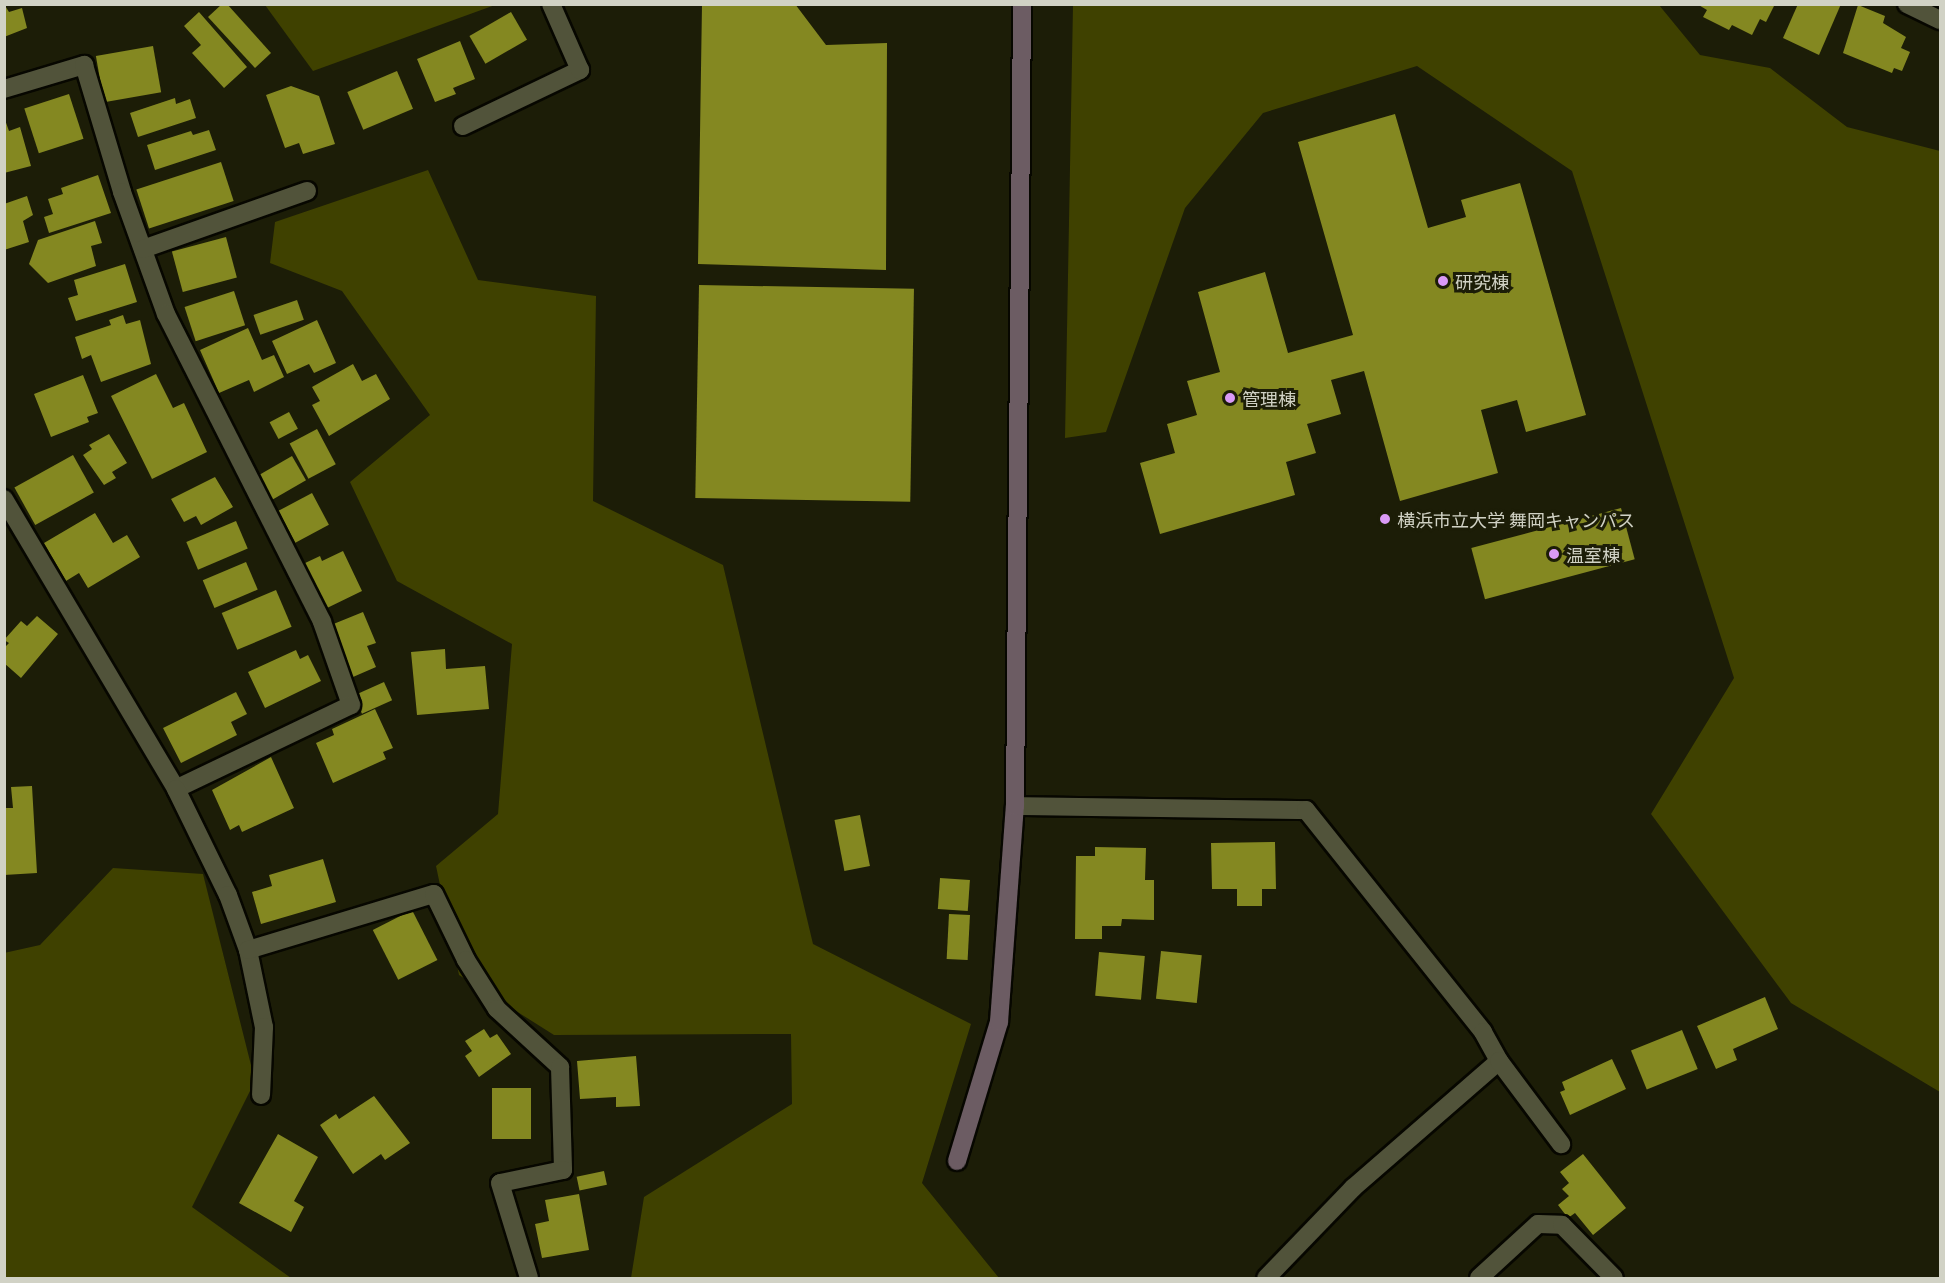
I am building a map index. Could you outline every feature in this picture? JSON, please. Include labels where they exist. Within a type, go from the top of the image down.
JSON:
[{"type":"street","points":[[463,126],[580,70],[551,4]]},
{"type":"street","points":[[957,1161],[999,1022],[1015,806],[1022,4]]},
{"type":"street","points":[[1907,4],[1941,20]]},
{"type":"street","points":[[4,88],[84,65],[166,314],[322,622],[351,705],[176,789]]},
{"type":"street","points":[[143,249],[307,191]]},
{"type":"street","points":[[4,499],[176,789],[228,896],[248,950],[264,1027],[261,1095]]},
{"type":"street","points":[[1015,806],[1306,810],[1483,1032],[1499,1061],[1561,1144]]},
{"type":"street","points":[[248,950],[434,894],[466,960],[496,1009],[560,1067],[563,1170],[500,1183],[530,1278]]},
{"type":"street","points":[[1266,1278],[1353,1188],[1499,1061]]},
{"type":"street","points":[[1479,1278],[1538,1224],[1562,1226],[1614,1278]]},
{"type":"shaded area","points":[[265,5],[495,5],[313,71]]},
{"type":"shaded area","points":[[1073,5],[1659,5],[1700,55],[1770,68],[1847,127],[1940,151],[1940,1092],[1791,1003],[1651,814],[1734,678],[1572,171],[1417,66],[1263,113],[1185,208],[1106,432],[1065,438]]},
{"type":"shaded area","points":[[428,170],[478,280],[596,296],[593,501],[723,565],[813,944],[971,1024],[922,1183],[999,1278],[631,1278],[644,1197],[792,1104],[791,1034],[554,1035],[459,975],[436,866],[498,814],[512,644],[397,581],[350,482],[430,415],[342,291],[270,263],[275,222]]},
{"type":"shaded area","points":[[113,868],[203,874],[255,1081],[192,1207],[291,1278],[5,1278],[4,953],[40,945]]},
{"type":"building","points":[[4,4],[9,12],[22,8],[27,28],[4,37]]},
{"type":"building","points":[[222,4],[227,4],[271,53],[255,68],[208,17]]},
{"type":"building","points":[[702,4],[795,4],[826,45],[887,43],[886,270],[698,264]]},
{"type":"building","points":[[1697,4],[1775,4],[1766,22],[1760,19],[1752,35],[1732,25],[1729,30],[1703,17],[1707,10]]},
{"type":"building","points":[[1798,4],[1841,4],[1819,55],[1783,38]]},
{"type":"building","points":[[1858,5],[1885,16],[1883,23],[1906,37],[1901,48],[1910,52],[1902,71],[1894,68],[1892,73],[1843,53]]},
{"type":"building","points":[[199,12],[247,67],[224,88],[192,53],[201,45],[184,26]]},
{"type":"building","points":[[511,12],[527,40],[485,64],[469,36]]},
{"type":"building","points":[[460,41],[475,79],[453,88],[456,94],[435,102],[417,59]]},
{"type":"building","points":[[153,46],[161,92],[104,102],[96,56]]},
{"type":"building","points":[[397,71],[413,109],[363,130],[347,92]]},
{"type":"building","points":[[291,86],[319,96],[335,144],[303,154],[299,143],[285,148],[266,95]]},
{"type":"building","points":[[69,94],[84,139],[39,153],[24,109]]},
{"type":"building","points":[[175,98],[176,104],[190,99],[196,118],[138,137],[130,113]]},
{"type":"building","name":"研究棟","points":[[1395,114],[1428,228],[1466,217],[1461,200],[1520,183],[1586,415],[1526,432],[1517,400],[1481,410],[1498,473],[1400,501],[1364,371],[1331,380],[1341,414],[1307,424],[1316,453],[1286,462],[1295,495],[1160,534],[1140,463],[1175,453],[1167,424],[1197,415],[1187,381],[1220,372],[1198,292],[1265,272],[1288,353],[1353,335],[1298,142]]},
{"type":"building","points":[[4,117],[9,131],[20,127],[31,166],[4,173]]},
{"type":"building","points":[[209,130],[216,150],[155,170],[147,145],[191,131],[193,135]]},
{"type":"building","points":[[221,162],[234,201],[149,228],[136,190]]},
{"type":"building","points":[[98,175],[111,213],[49,233],[44,217],[53,214],[48,199],[63,194],[61,188]]},
{"type":"building","points":[[27,196],[33,215],[23,221],[29,242],[4,250],[4,204]]},
{"type":"building","points":[[95,221],[102,243],[91,246],[96,266],[48,283],[29,264],[38,240]]},
{"type":"building","points":[[226,237],[237,278],[183,292],[172,251]]},
{"type":"building","points":[[125,264],[137,302],[76,321],[68,298],[78,295],[74,280]]},
{"type":"building","points":[[699,285],[914,289],[910,502],[695,498]]},
{"type":"building","points":[[234,291],[245,325],[196,341],[185,307]]},
{"type":"building","points":[[297,300],[304,320],[260,335],[254,315]]},
{"type":"building","points":[[123,315],[126,324],[140,320],[151,364],[101,382],[91,355],[82,359],[75,337],[111,325],[109,320]]},
{"type":"building","points":[[317,320],[336,363],[314,373],[309,364],[287,374],[272,341]]},
{"type":"building","points":[[248,328],[262,360],[274,355],[284,377],[254,392],[249,380],[219,393],[200,350]]},
{"type":"building","points":[[353,364],[362,381],[376,374],[390,399],[329,436],[312,405],[320,401],[312,387]]},
{"type":"building","points":[[156,374],[173,408],[184,403],[207,452],[152,479],[111,396]]},
{"type":"building","points":[[83,375],[98,413],[87,417],[89,422],[51,437],[34,394]]},
{"type":"building","points":[[289,412],[298,429],[278,439],[270,422]]},
{"type":"building","points":[[317,429],[336,464],[308,479],[290,444]]},
{"type":"building","points":[[109,434],[127,463],[112,472],[116,478],[104,485],[83,455],[92,449],[89,445]]},
{"type":"building","points":[[73,455],[94,493],[35,525],[14,487]]},
{"type":"building","points":[[292,456],[306,480],[271,500],[257,476]]},
{"type":"building","points":[[215,477],[233,507],[201,525],[196,516],[184,522],[171,499]]},
{"type":"building","points":[[312,493],[329,525],[295,543],[278,511]]},
{"type":"building","name":"温室棟","points":[[1621,508],[1635,559],[1485,599],[1471,548]]},
{"type":"building","points":[[95,513],[113,543],[127,535],[140,557],[88,588],[79,573],[66,581],[44,543]]},
{"type":"building","points":[[236,521],[248,549],[198,570],[186,542]]},
{"type":"building","points":[[343,551],[362,591],[325,609],[303,564],[320,556],[322,561]]},
{"type":"building","points":[[246,562],[258,590],[214,608],[203,580]]},
{"type":"building","points":[[276,590],[292,627],[237,650],[222,613]]},
{"type":"building","points":[[363,612],[376,643],[367,646],[376,667],[353,677],[331,625]]},
{"type":"building","points":[[37,616],[58,634],[21,678],[4,663],[4,648],[9,643],[4,640],[21,621],[27,626]]},
{"type":"building","points":[[445,649],[446,669],[485,666],[489,709],[417,715],[411,652]]},
{"type":"building","points":[[296,650],[300,659],[308,655],[321,681],[265,708],[248,672]]},
{"type":"building","points":[[384,682],[392,700],[362,714],[354,695]]},
{"type":"building","points":[[236,692],[247,714],[231,722],[237,735],[181,763],[163,728]]},
{"type":"building","points":[[375,709],[393,748],[383,752],[386,759],[333,783],[316,743],[334,735],[332,729]]},
{"type":"building","points":[[271,757],[294,808],[242,832],[239,825],[230,830],[212,790]]},
{"type":"building","points":[[32,786],[37,873],[4,875],[4,808],[13,808],[11,787]]},
{"type":"building","points":[[860,815],[870,866],[844,871],[834,820]]},
{"type":"building","points":[[1275,842],[1276,889],[1262,889],[1262,906],[1237,906],[1237,889],[1212,889],[1211,843]]},
{"type":"building","points":[[1095,847],[1146,848],[1145,880],[1154,880],[1154,920],[1122,919],[1121,926],[1102,926],[1102,939],[1075,939],[1076,856],[1095,856]]},
{"type":"building","points":[[323,859],[336,902],[261,924],[252,892],[272,886],[269,875]]},
{"type":"building","points":[[940,878],[970,880],[968,911],[938,909]]},
{"type":"building","points":[[412,910],[437,960],[398,980],[373,930]]},
{"type":"building","points":[[949,914],[970,915],[968,960],[947,959]]},
{"type":"building","points":[[1161,951],[1202,955],[1197,1003],[1156,999]]},
{"type":"building","points":[[1099,952],[1145,956],[1141,1000],[1095,996]]},
{"type":"building","points":[[1765,997],[1778,1029],[1733,1049],[1737,1060],[1716,1069],[1697,1026]]},
{"type":"building","points":[[484,1029],[490,1038],[497,1034],[511,1054],[479,1077],[465,1056],[472,1051],[465,1041]]},
{"type":"building","points":[[1682,1030],[1698,1069],[1647,1090],[1631,1051]]},
{"type":"building","points":[[636,1056],[640,1106],[616,1107],[616,1097],[580,1099],[577,1061]]},
{"type":"building","points":[[1612,1059],[1626,1089],[1570,1115],[1560,1092],[1565,1090],[1562,1082]]},
{"type":"building","points":[[492,1088],[531,1088],[531,1139],[492,1139]]},
{"type":"building","points":[[374,1096],[410,1143],[385,1160],[381,1154],[353,1174],[320,1125],[336,1114],[339,1119]]},
{"type":"building","points":[[278,1134],[318,1157],[294,1201],[304,1207],[291,1232],[239,1203]]},
{"type":"building","points":[[1583,1154],[1626,1208],[1593,1235],[1575,1213],[1568,1218],[1558,1205],[1569,1196],[1562,1189],[1569,1183],[1560,1172]]},
{"type":"building","points":[[604,1171],[607,1185],[580,1191],[577,1177]]},
{"type":"building","points":[[579,1194],[589,1250],[542,1258],[535,1224],[549,1221],[545,1200]]},
{"type":"place","name":"研究棟","points":[[1443,281]]},
{"type":"place","name":"管理棟","points":[[1230,398]]},
{"type":"place","name":"横浜市立大学 舞岡キャンパス","points":[[1385,519]]},
{"type":"place","name":"温室棟","points":[[1554,554]]}]
